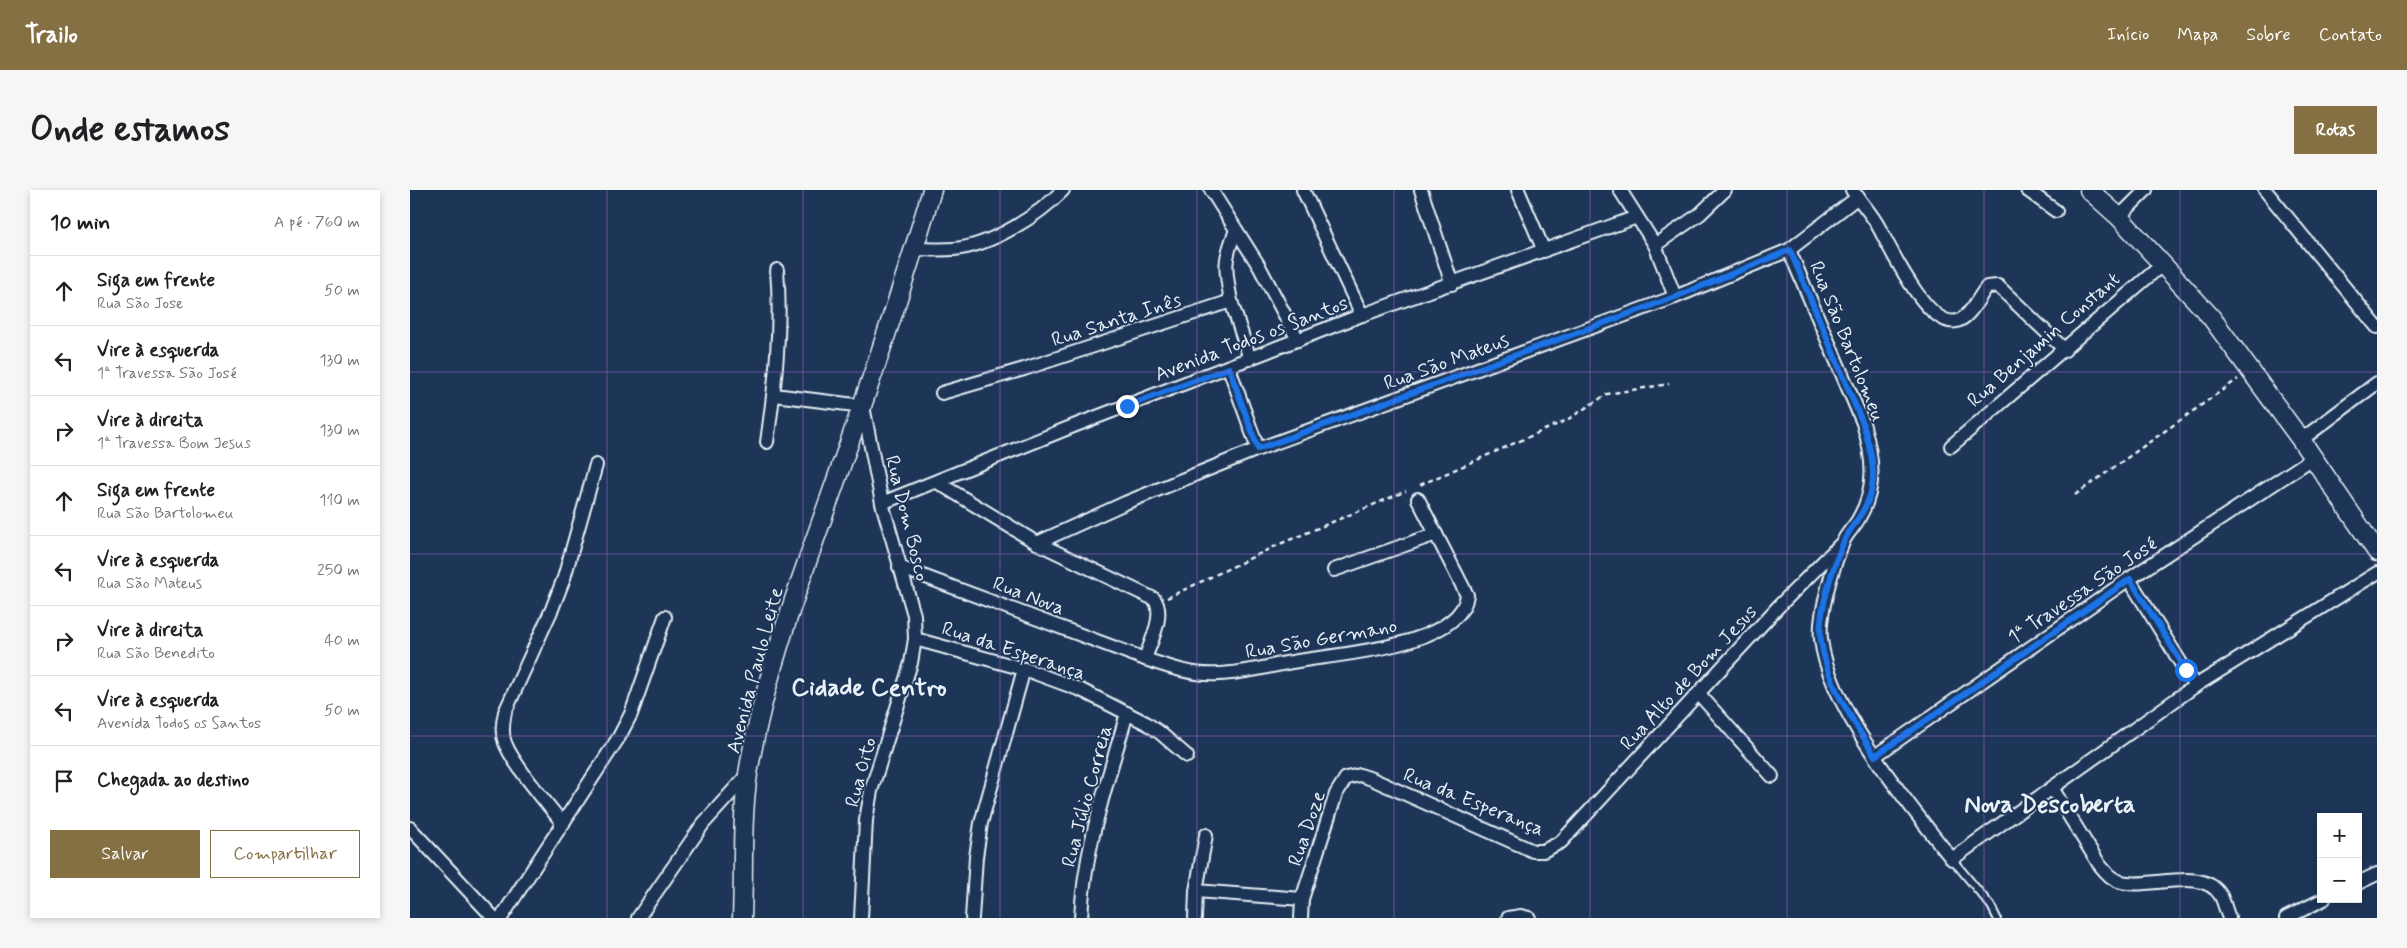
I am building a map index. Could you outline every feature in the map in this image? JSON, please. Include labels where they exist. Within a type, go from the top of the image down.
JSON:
[{"type":"street","name":"Avenida Paulo Leite","points":[[638,918],[703,824],[748,774],[763,704],[778,653],[808,560],[863,406],[932,190]]},
{"type":"street","points":[[914,249],[955,249],[996,236],[1022,222],[1062,190]]},
{"type":"street","points":[[1211,190],[1260,266],[1298,340]]},
{"type":"street","points":[[1303,190],[1362,315]]},
{"type":"street","points":[[1421,190],[1452,284]]},
{"type":"street","points":[[1518,190],[1544,251]]},
{"type":"street","points":[[1620,190],[1655,245],[1675,297]]},
{"type":"street","points":[[1655,245],[1700,214],[1725,190]]},
{"type":"street","points":[[2027,190],[2056,211]]},
{"type":"street","points":[[2089,190],[2119,217],[2211,317],[2301,440],[2377,552]]},
{"type":"street","points":[[2119,217],[2146,190]]},
{"type":"street","points":[[2265,190],[2377,327]]},
{"type":"street","points":[[1855,194],[1876,222],[1918,296],[1944,318],[1949,321],[1959,321],[1987,287],[1998,286],[2065,350]]},
{"type":"street","name":"Rua São Mateus","points":[[1037,543],[1125,503],[1258,449],[1675,297],[1790,250],[1855,194]]},
{"type":"street","name":"Avenida Todos os Santos","points":[[882,503],[1076,425],[1229,368],[1362,315],[1637,217]]},
{"type":"street","points":[[1236,230],[1229,247],[1225,266],[1231,301],[1250,359]]},
{"type":"street","name":"Rua São Bartolomeu","points":[[1790,250],[1863,424],[1870,450],[1873,477],[1870,497],[1845,540]]},
{"type":"street","name":"Rua Benjamin Constant","points":[[1951,446],[2163,264]]},
{"type":"street","points":[[767,442],[774,395],[780,316],[777,270]]},
{"type":"street","name":"Rua Santa Inês","points":[[942,393],[1024,369],[1231,301]]},
{"type":"street","points":[[1229,368],[1258,449]]},
{"type":"street","points":[[2301,440],[2377,383]]},
{"type":"street","points":[[774,395],[863,406]]},
{"type":"street","name":"Rua Dom Bosco","points":[[863,406],[882,503],[914,615],[915,639]]},
{"type":"street","name":"1ª Travessa São José","points":[[1875,756],[2130,579],[2313,458]]},
{"type":"street","points":[[563,824],[515,760],[505,743],[502,727],[505,712],[549,616],[564,578],[596,465]]},
{"type":"street","points":[[937,482],[1037,543],[1154,600],[1157,603],[1159,615],[1145,659]]},
{"type":"street","name":"Rua São Germano","points":[[1145,659],[1179,670],[1200,674],[1219,674],[1382,649],[1421,636],[1456,617],[1466,602],[1467,595],[1418,499]]},
{"type":"street","points":[[1334,570],[1436,534]]},
{"type":"street","points":[[1845,540],[1826,596],[1821,618],[1820,638],[1830,676],[1875,756],[1952,859],[2195,686],[2377,573]]},
{"type":"street","name":"Rua Alto de Bom Jesus","points":[[1561,842],[1811,572],[1845,540]]},
{"type":"street","name":"Rua Nova","points":[[899,567],[1145,659]]},
{"type":"street","points":[[2130,579],[2195,686]]},
{"type":"street","points":[[501,918],[619,737],[631,714],[665,618]]},
{"type":"street","name":"Rua da Esperança","points":[[915,639],[1024,669],[1073,687],[1159,732],[1187,756]]},
{"type":"street","name":"Rua Oito","points":[[862,918],[866,820],[871,791],[911,663],[915,639]]},
{"type":"street","points":[[972,918],[976,857],[981,823],[1024,669]]},
{"type":"street","points":[[1699,694],[1772,776]]},
{"type":"street","name":"Rua Júlio Correia","points":[[1082,918],[1084,877],[1089,850],[1127,714]]},
{"type":"street","points":[[742,918],[748,774]]},
{"type":"street","name":"Rua Doze","points":[[1301,918],[1302,899],[1336,794],[1341,784],[1352,775],[1372,779]]},
{"type":"street","name":"Rua da Esperança","points":[[1372,779],[1533,851],[1543,851],[1561,842]]},
{"type":"street","points":[[2052,788],[2099,864],[2116,880],[2128,883],[2176,880],[2210,885],[2221,896],[2228,918]]},
{"type":"street","points":[[410,828],[494,918]]},
{"type":"street","points":[[1194,918],[1196,891],[1206,836]]},
{"type":"street","points":[[2362,880],[2377,874]]},
{"type":"street","points":[[1196,891],[1302,899]]},
{"type":"street","points":[[2286,918],[2317,902]]},
{"type":"street","points":[[1508,918],[1521,916],[1529,918]]},
{"type":"lane","points":[[1952,859],[1991,906],[1997,918]]},
{"type":"path","points":[[2075,495],[2249,371]]},
{"type":"district","name":"Cidade Centro","points":[[869,686]]},
{"type":"district","name":"Nova Descoberta","points":[[2050,803]]},
{"type":"route","points":[[1127,406],[1229,368],[1258,449],[1675,297],[1790,250],[1863,424],[1870,450],[1873,477],[1870,497],[1845,540],[1826,596],[1821,618],[1820,638],[1830,676],[1848,712],[1875,756],[2130,579],[2186,670]]}]
